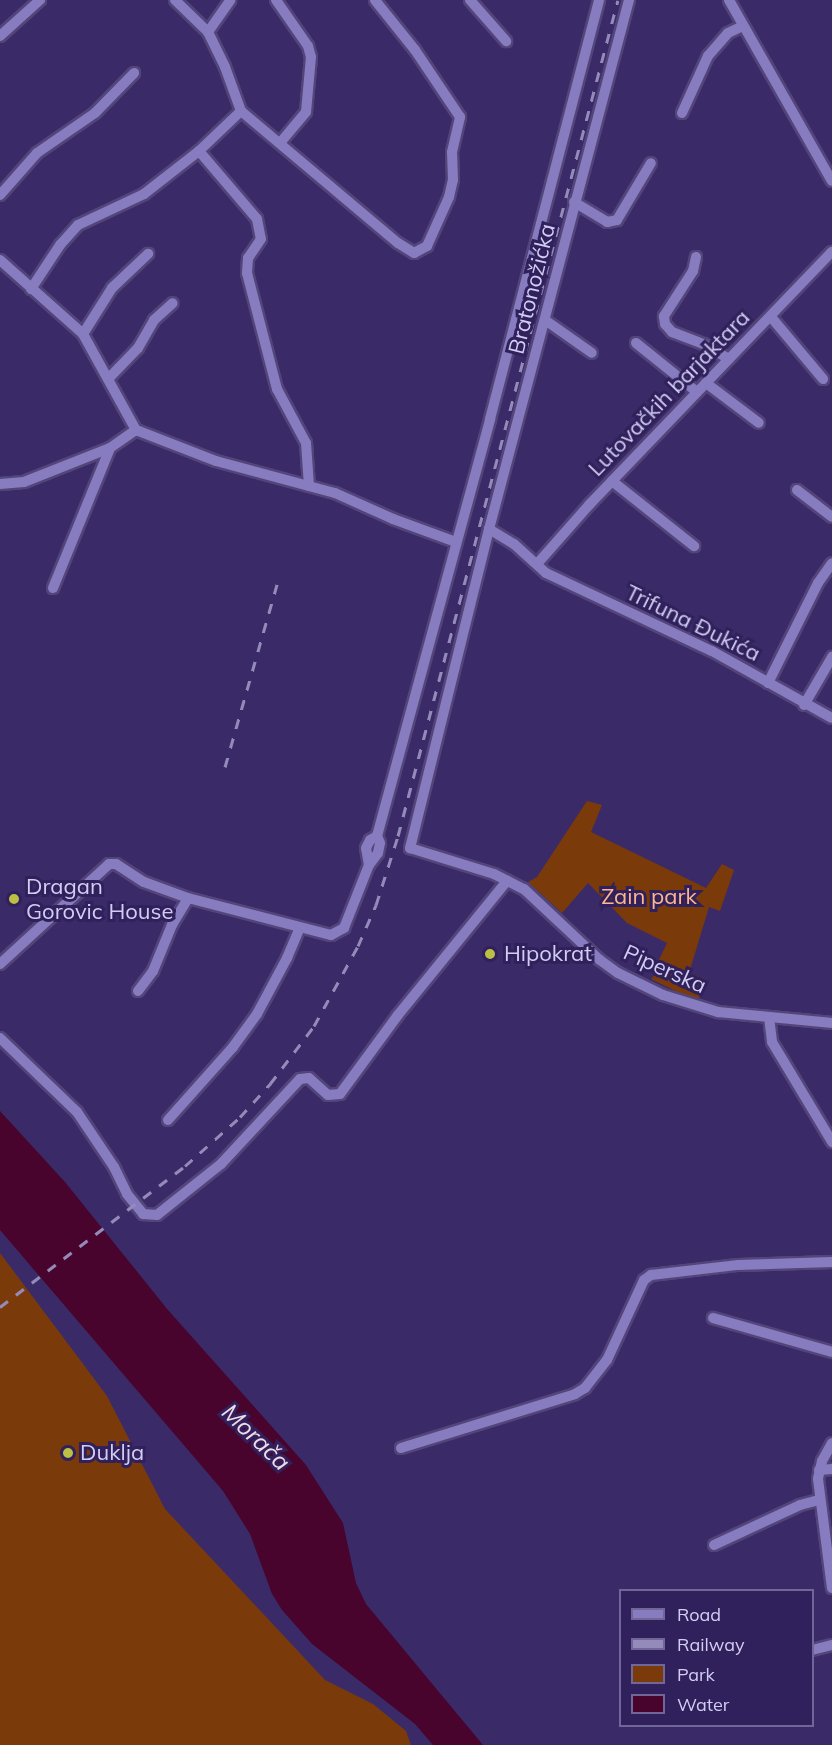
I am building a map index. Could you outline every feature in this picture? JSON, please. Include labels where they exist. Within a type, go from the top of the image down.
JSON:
[{"type":"street","points":[[0,36],[40,0]]},
{"type":"street","points":[[175,0],[208,32],[225,67],[241,111],[281,142],[411,253],[419,252],[426,246],[449,197],[453,180],[452,152],[460,117],[415,50],[375,0]]},
{"type":"street","points":[[208,32],[230,0]]},
{"type":"street","points":[[276,0],[297,28],[311,57],[306,112],[281,142]]},
{"type":"street","points":[[470,0],[506,41]]},
{"type":"street","points":[[0,964],[109,864],[116,864],[144,882],[188,898],[331,935],[340,932],[350,917],[369,865],[366,848],[370,840],[377,836],[599,0]]},
{"type":"street","name":"Bratonožićka","points":[[489,529],[629,0]]},
{"type":"street","points":[[729,0],[832,181]]},
{"type":"street","points":[[682,113],[708,56],[728,33],[743,26]]},
{"type":"street","points":[[0,195],[38,153],[94,113],[134,74]]},
{"type":"street","points":[[32,289],[60,245],[78,225],[144,194],[200,151],[241,111]]},
{"type":"street","points":[[200,151],[257,219],[261,239],[248,258],[247,273],[277,389],[306,443],[309,486]]},
{"type":"street","points":[[574,202],[608,222],[616,220],[651,163]]},
{"type":"street","name":"Lutovačkih barjaktara","points":[[537,564],[612,481],[832,252]]},
{"type":"street","points":[[83,334],[112,288],[148,254]]},
{"type":"street","points":[[696,257],[693,271],[664,316],[665,324],[672,332],[704,344],[729,359]]},
{"type":"street","points":[[0,261],[83,334],[136,430],[216,461],[335,493],[393,519],[456,542]]},
{"type":"street","points":[[109,378],[138,348],[154,320],[173,303]]},
{"type":"street","points":[[771,317],[823,379]]},
{"type":"street","points":[[545,320],[591,353]]},
{"type":"street","points":[[636,343],[697,392]]},
{"type":"street","points":[[706,383],[759,423]]},
{"type":"street","points":[[0,484],[24,482],[110,448],[136,430]]},
{"type":"street","points":[[53,588],[110,448]]},
{"type":"street","points":[[612,481],[694,546]]},
{"type":"street","points":[[797,490],[832,517]]},
{"type":"street","points":[[489,529],[537,564]]},
{"type":"street","name":"Piperska","points":[[489,529],[407,847],[494,874],[524,889],[600,960],[637,983],[718,1012],[832,1023]]},
{"type":"street","points":[[768,683],[818,583],[832,563]]},
{"type":"street","name":"Trifuna Đukića","points":[[537,564],[546,573],[712,651],[804,705],[832,718]]},
{"type":"street","points":[[804,705],[832,657]]},
{"type":"street","points":[[0,1038],[77,1112],[114,1167],[127,1194],[143,1214],[157,1215],[221,1164],[300,1079],[309,1078],[328,1095],[340,1094],[398,1015],[507,881]]},
{"type":"street","points":[[138,992],[153,970],[172,925],[188,898]]},
{"type":"street","points":[[168,1120],[233,1047],[257,1014],[300,928]]},
{"type":"street","points":[[769,1017],[772,1042],[832,1142]]},
{"type":"street","points":[[400,1448],[566,1397],[585,1388],[608,1360],[644,1280],[651,1275],[738,1265],[832,1262]]},
{"type":"street","points":[[713,1318],[832,1352]]},
{"type":"street","points":[[832,1443],[819,1470],[819,1500],[832,1588]]},
{"type":"street","points":[[819,1470],[832,1469]]},
{"type":"street","points":[[714,1545],[800,1505],[819,1500]]},
{"type":"street","points":[[814,1650],[832,1645]]},
{"type":"green space","name":"Zain park","points":[[587,801],[602,805],[591,832],[706,888],[722,864],[734,870],[720,911],[709,907],[689,973],[705,979],[698,1002],[651,979],[663,966],[659,960],[667,943],[627,923],[588,883],[562,913],[528,882],[537,877]]},
{"type":"green space","name":"Duklja","points":[[0,1253],[107,1396],[165,1509],[325,1680],[373,1704],[406,1731],[411,1745],[0,1745]]},
{"type":"water","name":"Morača","points":[[0,1111],[65,1182],[168,1310],[306,1465],[343,1523],[356,1583],[366,1604],[483,1745],[433,1745],[415,1724],[312,1644],[282,1610],[272,1594],[250,1534],[223,1491],[0,1230]]},
{"type":"railway","points":[[0,1307],[185,1166],[240,1117],[270,1084],[314,1026],[358,946],[376,905],[398,836],[618,0]]},
{"type":"railway","points":[[225,767],[278,581]]},
{"type":"place","name":"Dragan Gorovic House","points":[[14,899]]},
{"type":"place","name":"Hipokrat","points":[[490,954]]},
{"type":"place","name":"Duklja","points":[[68,1453]]}]
